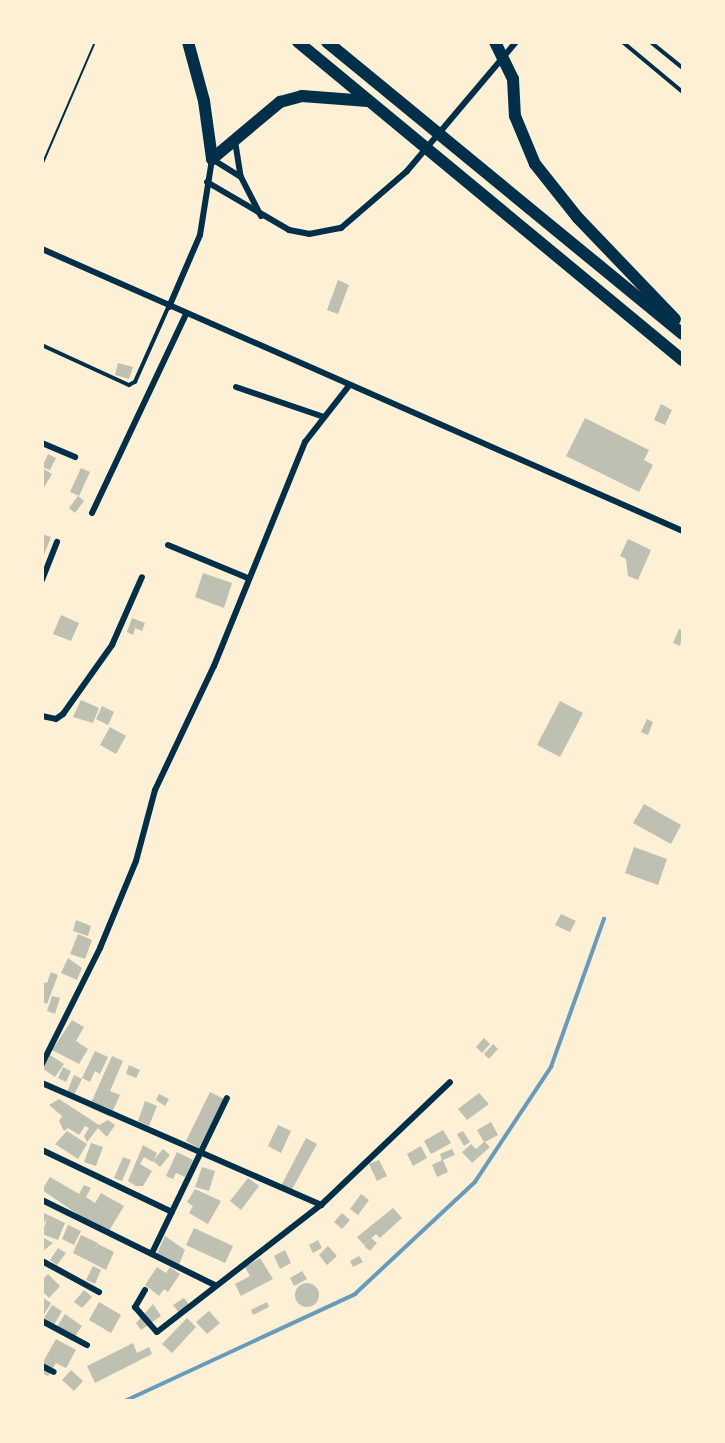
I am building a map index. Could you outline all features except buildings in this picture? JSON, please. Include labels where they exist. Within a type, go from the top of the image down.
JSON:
[{"type":"highway","points":[[188,42],[204,101],[212,159]]},
{"type":"highway","points":[[298,42],[683,360]]},
{"type":"highway","points":[[327,42],[683,334]]},
{"type":"highway","points":[[495,42],[513,79],[515,117],[535,164],[578,218],[683,327]]},
{"type":"highway","points":[[212,159],[280,102],[324,96],[368,101]]},
{"type":"street","points":[[207,182],[262,217],[309,234],[341,228],[407,171],[466,106],[516,42]]},
{"type":"street","points":[[234,139],[241,177],[262,217]]},
{"type":"street","points":[[169,307],[192,260],[212,159],[241,177]]},
{"type":"street","points":[[42,249],[348,387],[683,531]]},
{"type":"street","points":[[92,513],[186,314]]},
{"type":"street","points":[[236,387],[324,417]]},
{"type":"street","points":[[42,1064],[100,948],[136,861],[155,790],[214,666],[305,442],[348,387]]},
{"type":"street","points":[[42,443],[75,457]]},
{"type":"street","points":[[42,580],[57,542]]},
{"type":"street","points":[[168,545],[248,578]]},
{"type":"street","points":[[42,716],[56,719],[63,714],[112,645],[142,577]]},
{"type":"street","points":[[145,1290],[135,1307],[157,1332],[181,1318],[215,1285],[321,1205],[450,1082]]},
{"type":"street","points":[[42,1083],[321,1205]]},
{"type":"street","points":[[152,1253],[227,1098]]},
{"type":"street","points":[[42,1150],[172,1212]]},
{"type":"street","points":[[42,1200],[215,1285]]},
{"type":"street","points":[[42,1261],[99,1292]]},
{"type":"street","points":[[42,1321],[86,1345]]},
{"type":"street","points":[[42,1366],[54,1372]]},
{"type":"lane","points":[[623,42],[683,92]]},
{"type":"lane","points":[[651,42],[683,68]]},
{"type":"lane","points":[[42,345],[129,385],[135,382],[169,307]]},
{"type":"path","points":[[42,165],[95,42]]},
{"type":"waterway","points":[[125,1401],[355,1294],[475,1182],[551,1067],[604,919]]}]
